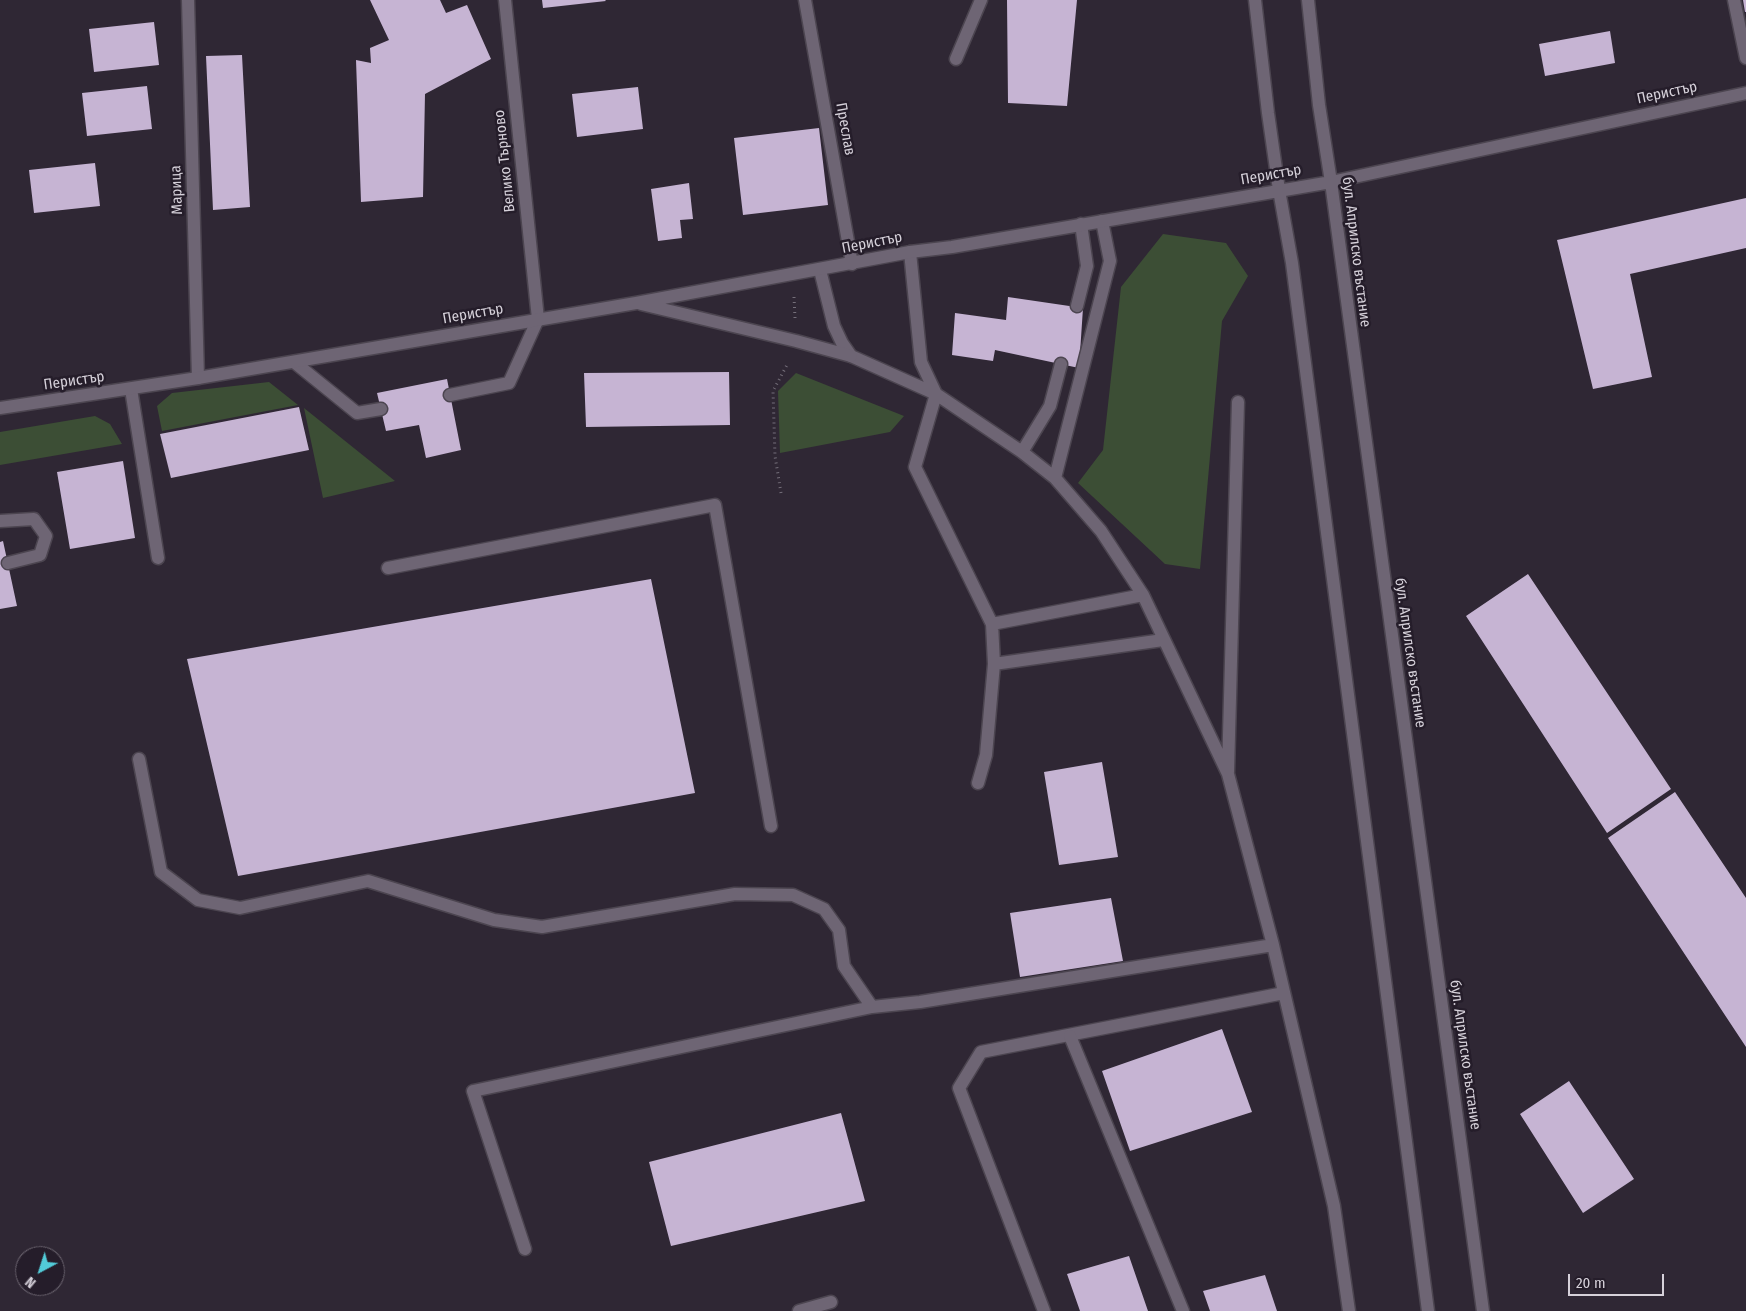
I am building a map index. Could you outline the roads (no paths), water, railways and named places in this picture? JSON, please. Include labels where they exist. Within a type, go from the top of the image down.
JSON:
[{"type":"street","name":"Марица","points":[[188,0],[198,378]]},
{"type":"street","name":"Велико Търново","points":[[505,0],[538,319]]},
{"type":"street","name":"Преслав","points":[[805,0],[852,264]]},
{"type":"street","points":[[956,59],[981,0]]},
{"type":"street","points":[[1255,0],[1279,190],[1292,263],[1428,1311]]},
{"type":"street","name":"бул. Априлско въстание","points":[[1308,0],[1319,105],[1484,1311]]},
{"type":"street","points":[[1734,0],[1746,58]]},
{"type":"street","name":"Перистър","points":[[0,408],[294,362],[793,275],[910,252],[952,247],[1331,182],[1746,93]]},
{"type":"street","points":[[1055,478],[1110,261],[1102,221]]},
{"type":"street","points":[[1077,306],[1087,266],[1081,224]]},
{"type":"street","points":[[910,252],[921,362],[936,394],[915,467],[992,624],[994,664],[986,755],[978,784]]},
{"type":"street","points":[[820,270],[834,326],[851,356]]},
{"type":"street","points":[[636,302],[851,356],[936,394],[1022,452],[1055,478],[1101,531],[1143,596],[1228,774],[1273,945],[1334,1206],[1349,1311]]},
{"type":"street","points":[[450,395],[510,383],[538,319]]},
{"type":"street","points":[[294,362],[357,413],[381,408]]},
{"type":"street","points":[[1022,452],[1050,406],[1061,364]]},
{"type":"street","points":[[131,389],[158,558]]},
{"type":"street","points":[[1228,774],[1238,402]]},
{"type":"street","points":[[388,568],[716,505],[771,826]]},
{"type":"street","points":[[0,521],[34,519],[46,536],[40,555],[8,562]]},
{"type":"street","points":[[992,624],[1143,596]]},
{"type":"street","points":[[994,664],[1163,640]]},
{"type":"street","points":[[138,759],[161,872],[198,900],[240,908],[368,881],[494,920],[542,926],[736,894],[792,895],[824,909],[839,930],[844,966],[872,1007]]},
{"type":"street","points":[[525,1249],[473,1091],[872,1007],[930,1001],[1273,945]]},
{"type":"street","points":[[1044,1311],[959,1088],[981,1052],[1284,993]]},
{"type":"street","points":[[1070,1036],[1182,1311]]},
{"type":"street","points":[[800,1311],[830,1302]]}]
